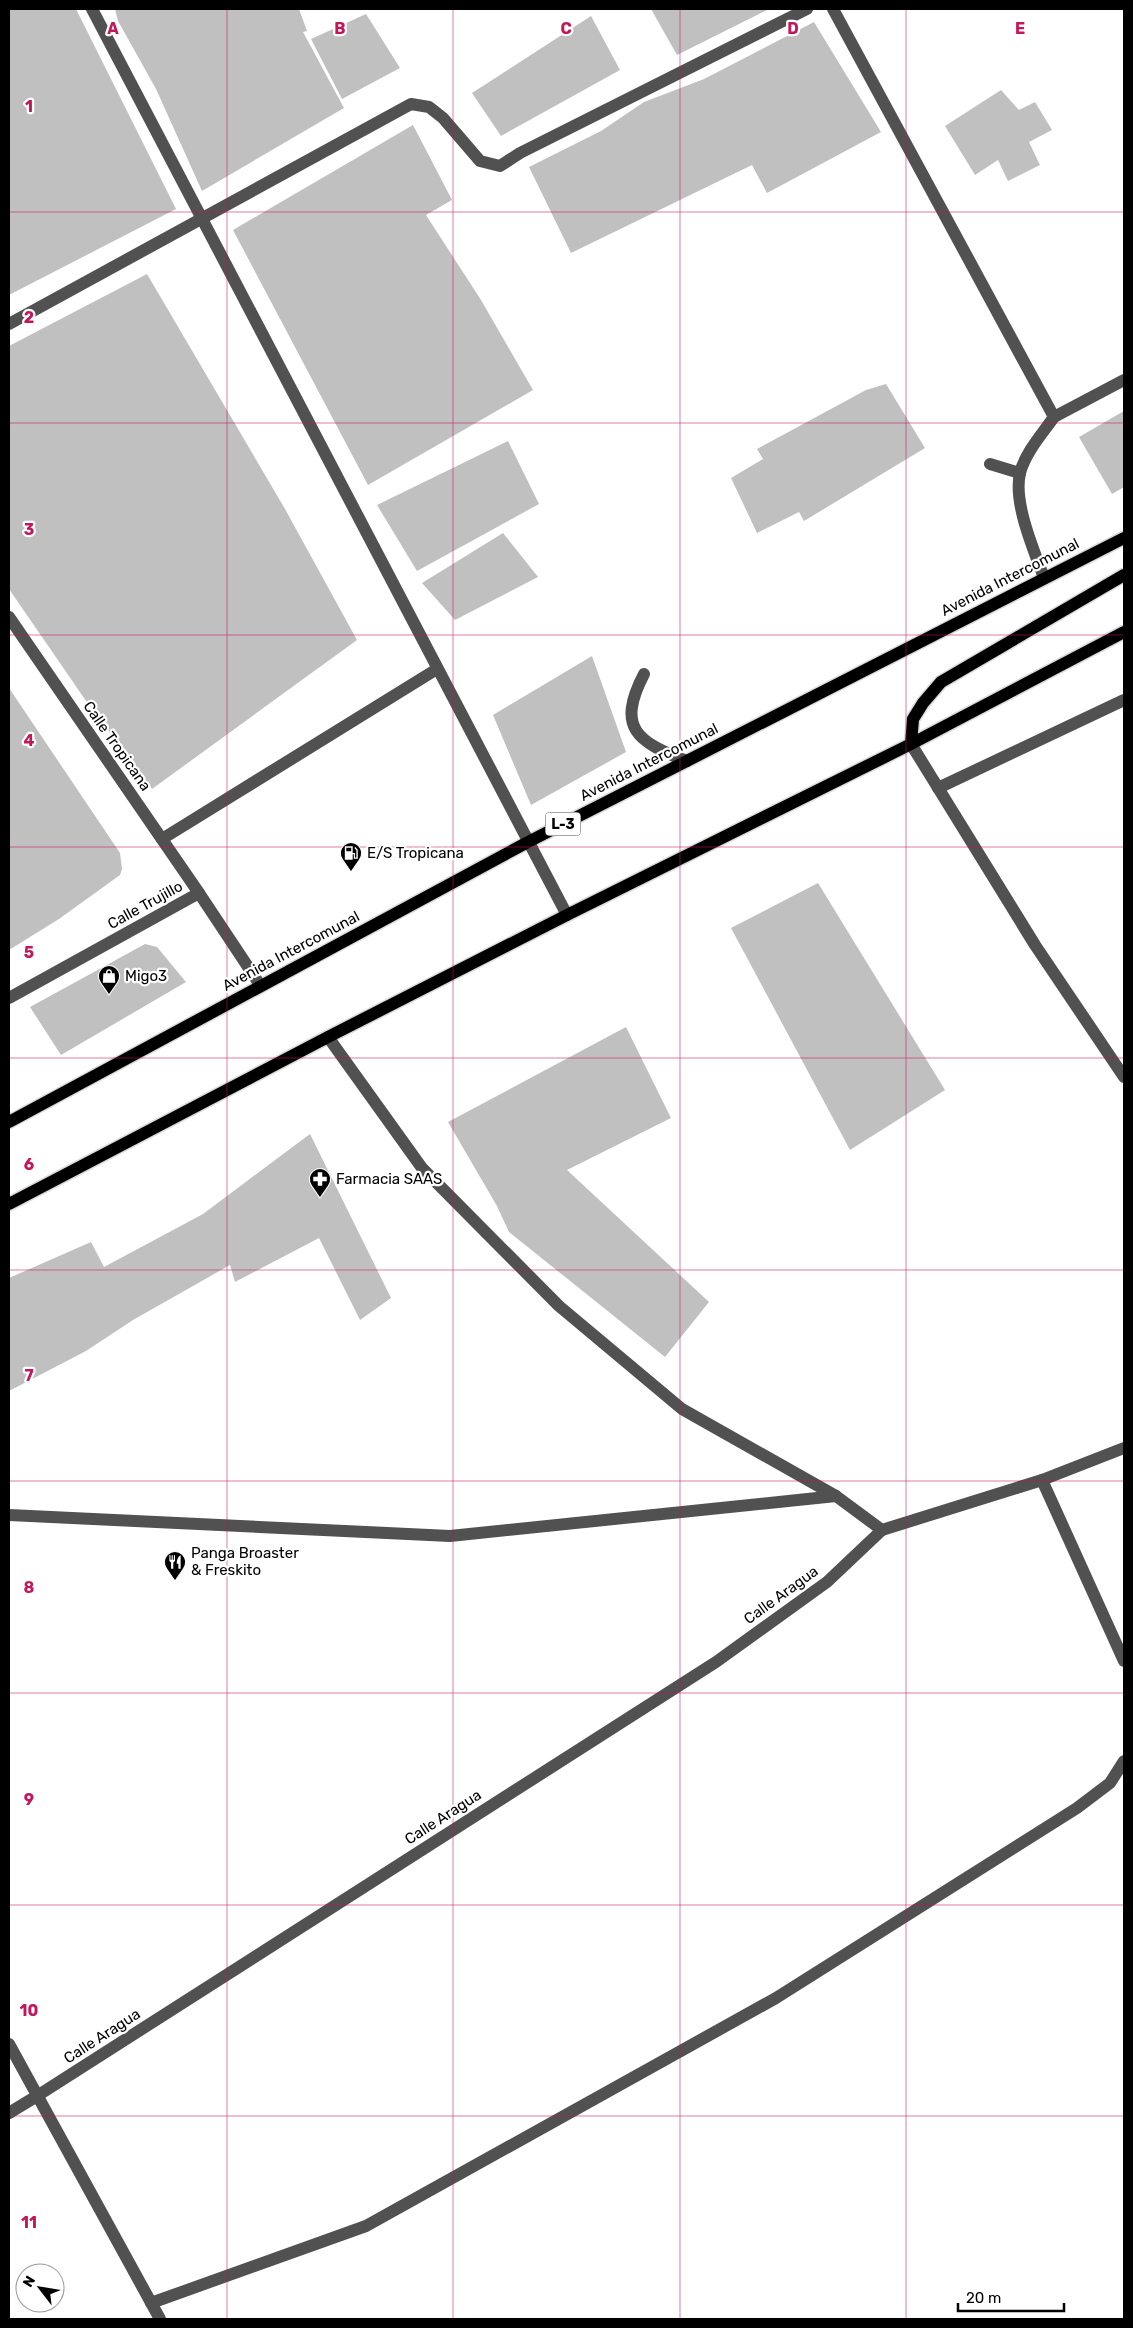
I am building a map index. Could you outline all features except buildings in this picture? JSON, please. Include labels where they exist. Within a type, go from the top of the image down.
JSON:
[{"type":"main road","name":"Avenida Intercomunal","points":[[9,1122],[528,842],[1124,538]]},
{"type":"main road","points":[[911,744],[914,719],[923,703],[941,682],[1124,575]]},
{"type":"main road","points":[[9,1204],[328,1037],[567,915],[911,744],[1124,632]]},
{"type":"street","points":[[92,9],[567,915]]},
{"type":"street","points":[[9,324],[410,104],[429,107],[443,118],[480,161],[500,166],[520,154],[808,9]]},
{"type":"street","points":[[832,9],[1054,417]]},
{"type":"street","points":[[1044,578],[1027,528],[1020,499],[1020,473],[1032,449],[1054,417],[1124,380]]},
{"type":"street","points":[[990,464],[1020,473]]},
{"type":"street","name":"Calle Tropicana","points":[[9,617],[199,893]]},
{"type":"street","points":[[162,839],[437,669]]},
{"type":"street","points":[[644,674],[634,693],[630,710],[633,725],[641,738],[658,750],[687,761]]},
{"type":"street","points":[[938,788],[1124,700]]},
{"type":"street","points":[[911,744],[1035,945],[1124,1077]]},
{"type":"street","name":"Calle Trujillo","points":[[9,998],[199,893],[260,986]]},
{"type":"street","points":[[328,1037],[383,1111],[422,1168],[559,1306],[682,1409],[836,1496],[882,1530],[1042,1480],[1124,1448]]},
{"type":"street","points":[[1042,1480],[1124,1660]]},
{"type":"street","points":[[9,1515],[450,1536],[836,1496]]},
{"type":"street","name":"Calle Aragua","points":[[9,2112],[37,2096],[716,1662],[827,1582],[882,1530]]},
{"type":"street","points":[[151,2303],[366,2226],[541,2130],[776,1998],[1077,1808],[1110,1783],[1124,1762]]},
{"type":"street","points":[[9,2044],[160,2319]]},
{"type":"place","name":"E/S Tropicana","points":[[351,872]]},
{"type":"place","name":"Migo3","points":[[109,995]]},
{"type":"place","name":"Farmacia SAAS","points":[[320,1198]]},
{"type":"place","name":"Panga Broaster & Freskito","points":[[175,1581]]}]
